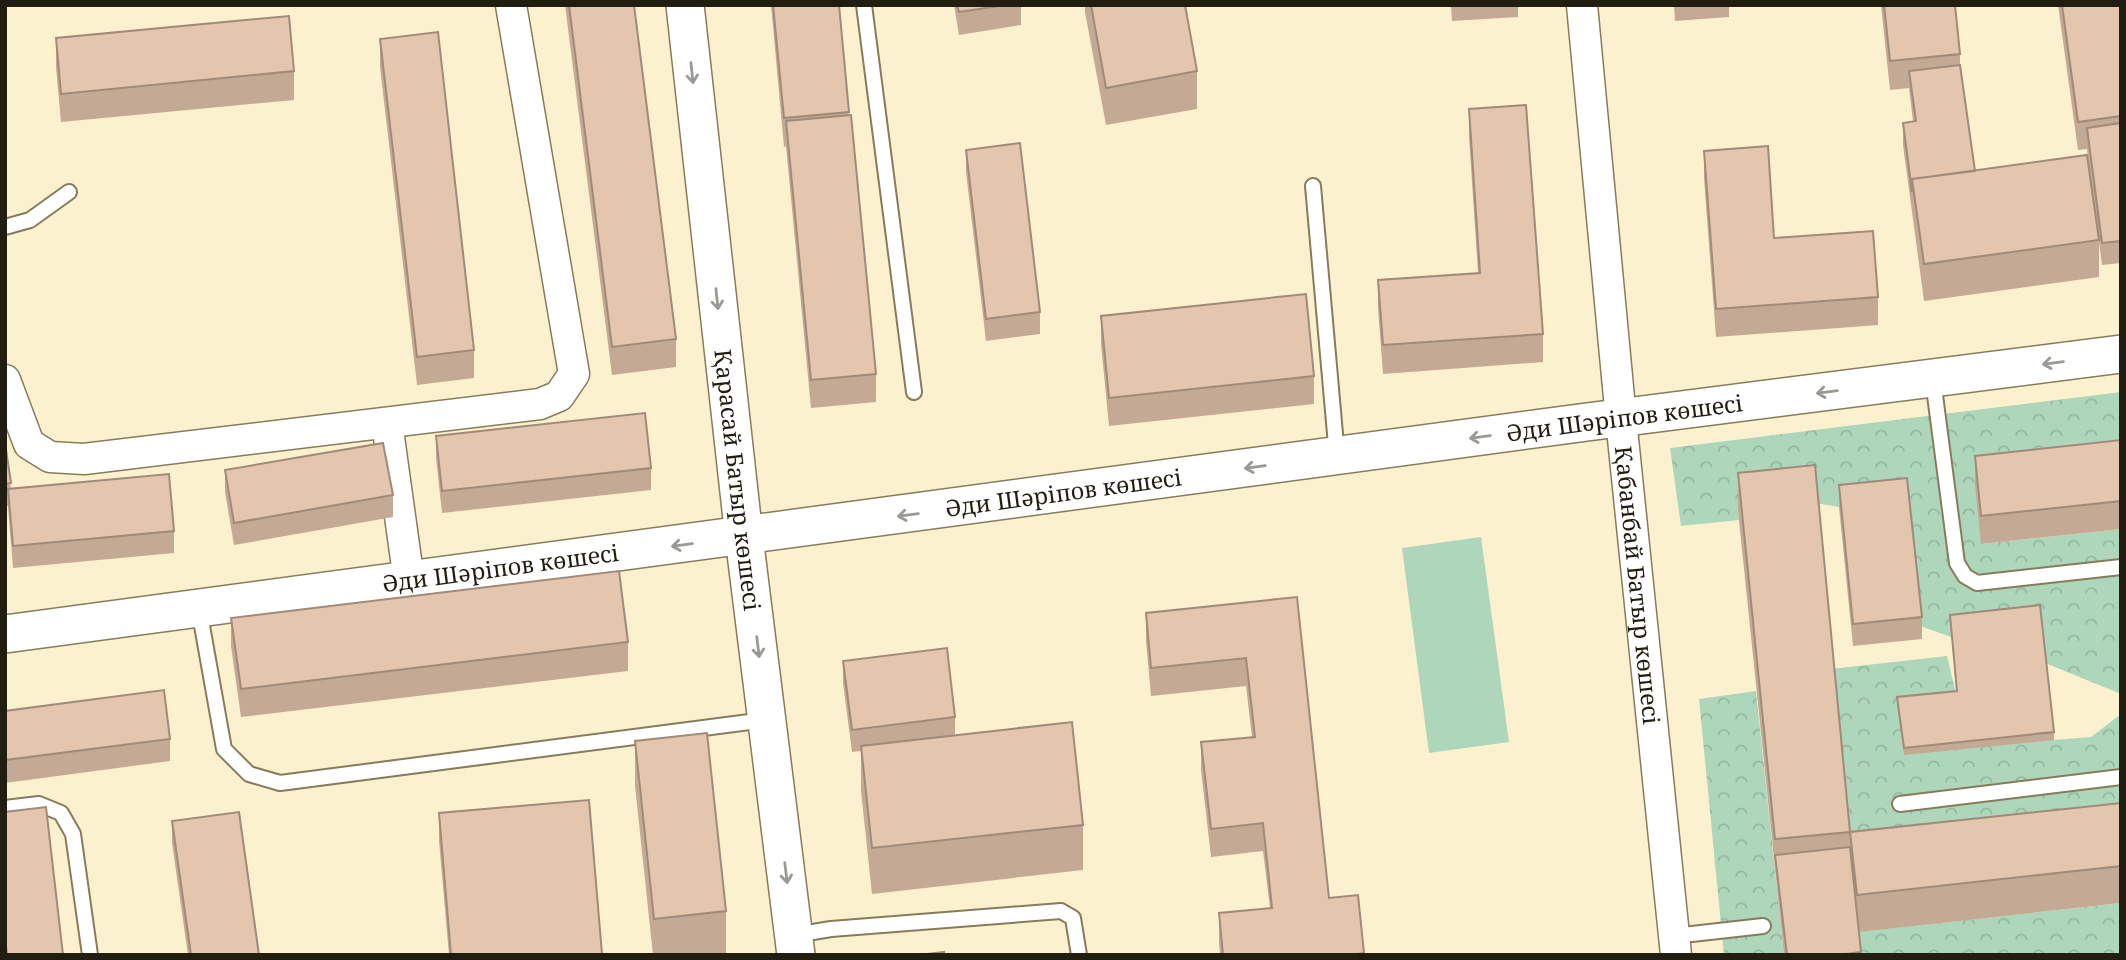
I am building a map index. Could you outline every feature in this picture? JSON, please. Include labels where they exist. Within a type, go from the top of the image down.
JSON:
[{"type":"street","points":[[5,380],[29,444],[50,457],[84,459],[540,404],[559,396],[574,374],[511,5]]},
{"type":"street","name":"Қарасай Батыр көшесі","points":[[685,5],[744,537],[794,945]]},
{"type":"street","name":"Қабанбай Батыр көшесі","points":[[1582,5],[1675,945]]},
{"type":"street","name":"Әди Шәріпов көшесі","points":[[5,634],[1587,422],[2121,354]]},
{"type":"street","points":[[387,422],[409,581]]},
{"type":"lane","points":[[864,5],[914,393]]},
{"type":"lane","points":[[1313,186],[1337,456]]},
{"type":"lane","points":[[5,227],[30,220],[69,192]]},
{"type":"lane","points":[[1933,379],[1957,563],[1965,576],[1977,583],[2121,568]]},
{"type":"lane","points":[[199,608],[224,749],[249,774],[279,783],[767,720]]},
{"type":"lane","points":[[1900,804],[2121,777]]},
{"type":"lane","points":[[5,808],[39,804],[61,813],[73,834],[90,955]]},
{"type":"lane","points":[[794,945],[831,929],[1060,911],[1073,918],[1079,955]]},
{"type":"lane","points":[[1675,945],[1763,926]]},
{"type":"green space","points":[[2121,392],[2121,468],[1981,544],[2121,529],[2121,694],[2045,663],[1920,626],[1839,507],[1815,503],[1738,511],[1739,520],[1681,526],[1670,448]]},
{"type":"green space","points":[[1481,537],[1509,742],[1429,753],[1402,548]]},
{"type":"green space","points":[[1947,656],[1957,698],[2054,740],[2091,737],[2121,714],[2121,840],[1850,870],[1831,669]]},
{"type":"green space","points":[[1756,691],[1784,955],[1724,955],[1699,699]]},
{"type":"green space","points":[[2121,903],[2121,955],[1859,955],[1857,932]]},
{"type":"building","points":[[569,5],[634,5],[676,339],[612,347]]},
{"type":"building","points":[[773,5],[839,5],[849,112],[784,118]]},
{"type":"building","points":[[957,5],[1006,5],[959,12]]},
{"type":"building","points":[[1091,5],[1185,5],[1197,71],[1106,88]]},
{"type":"building","points":[[1884,5],[1955,5],[1960,54],[1890,61]]},
{"type":"building","points":[[2062,5],[2121,5],[2121,116],[2078,122]]},
{"type":"building","points":[[289,16],[294,71],[61,94],[56,38]]},
{"type":"building","points":[[438,32],[474,350],[417,357],[380,39]]},
{"type":"building","points":[[1960,65],[1975,171],[1912,179],[1912,192],[1903,123],[1916,121],[1909,71]]},
{"type":"building","points":[[1526,105],[1543,334],[1383,345],[1378,280],[1480,273],[1469,109]]},
{"type":"building","points":[[851,115],[876,374],[811,380],[786,121]]},
{"type":"building","points":[[2121,123],[2121,241],[2102,243],[2087,128]]},
{"type":"building","points":[[1020,143],[1040,312],[986,319],[966,150]]},
{"type":"building","points":[[1768,146],[1774,238],[1873,231],[1878,297],[1716,309],[1704,151]]},
{"type":"building","points":[[2087,155],[2099,240],[1924,264],[1912,179]]},
{"type":"building","points":[[1306,294],[1314,376],[1109,398],[1101,316]]},
{"type":"building","points":[[645,413],[651,468],[442,491],[436,436]]},
{"type":"building","points":[[2121,440],[2121,501],[1981,516],[1975,456]]},
{"type":"building","points":[[5,443],[11,483],[5,484]]},
{"type":"building","points":[[383,443],[393,495],[234,523],[225,470]]},
{"type":"building","points":[[1815,465],[1850,832],[1775,839],[1738,473]]},
{"type":"building","points":[[169,474],[174,531],[13,546],[8,489]]},
{"type":"building","points":[[1907,478],[1922,617],[1853,624],[1839,485]]},
{"type":"building","points":[[619,571],[628,642],[241,689],[231,618]]},
{"type":"building","points":[[1297,597],[1329,898],[1358,895],[1364,953],[1223,955],[1219,913],[1272,908],[1263,823],[1211,829],[1201,742],[1255,737],[1246,658],[1151,668],[1146,613]]},
{"type":"building","points":[[2040,605],[2054,732],[1904,748],[1897,697],[1957,691],[1950,615]]},
{"type":"building","points":[[947,648],[955,717],[852,730],[843,661]]},
{"type":"building","points":[[164,690],[170,739],[5,760],[5,711]]},
{"type":"building","points":[[1072,722],[1083,825],[872,848],[861,746]]},
{"type":"building","points":[[707,733],[726,911],[654,919],[635,741]]},
{"type":"building","points":[[589,800],[602,954],[451,955],[439,813]]},
{"type":"building","points":[[2121,803],[2121,866],[1857,895],[1850,832]]},
{"type":"building","points":[[46,807],[63,955],[7,955],[5,812]]},
{"type":"building","points":[[239,812],[259,955],[191,955],[172,821]]},
{"type":"building","points":[[1850,847],[1861,952],[1787,955],[1775,855]]},
{"type":"building","points":[[944,952],[944,955],[919,955]]}]
